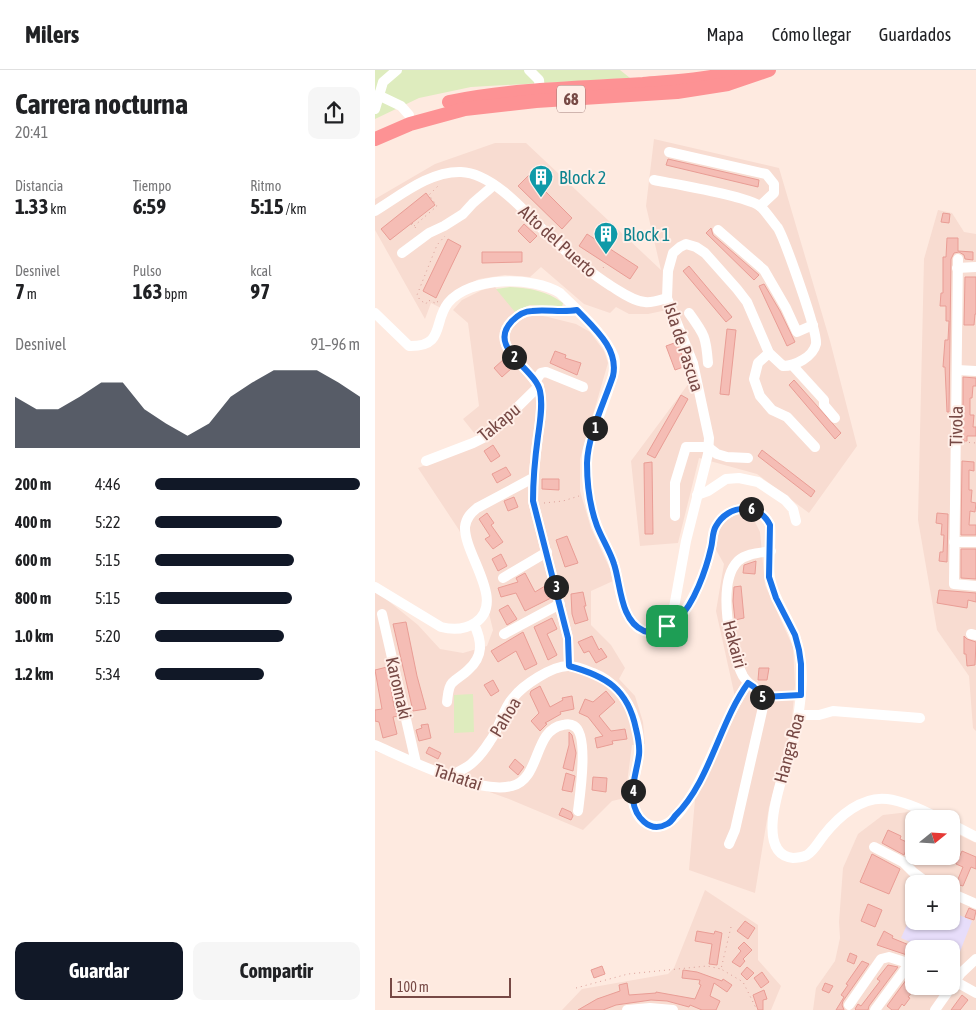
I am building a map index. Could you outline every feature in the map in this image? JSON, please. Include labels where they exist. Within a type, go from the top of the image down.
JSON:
[{"type":"highway","name":"68","points":[[375,130],[429,108],[466,99],[540,91],[691,80],[741,70]]},
{"type":"highway","name":"68","points":[[375,139],[419,120],[465,109],[536,101],[677,92],[728,84],[769,70]]},
{"type":"street","points":[[375,108],[377,95],[383,82],[397,70]]},
{"type":"street","points":[[529,70],[539,80],[540,91]]},
{"type":"street","points":[[377,95],[401,106],[409,115]]},
{"type":"street","points":[[669,152],[765,174],[774,184],[773,193],[760,206]]},
{"type":"street","name":"Alto del Puerto","points":[[375,211],[423,182],[437,176],[461,172],[471,174],[485,179],[494,186],[597,277],[634,299],[645,302],[667,298]]},
{"type":"street","points":[[654,180],[749,201],[760,206],[778,229],[813,325],[816,335],[814,349],[793,366],[783,366],[769,353],[758,363],[754,379],[760,396],[773,410],[787,417],[815,446]]},
{"type":"street","points":[[402,253],[429,233],[463,214],[494,186]]},
{"type":"street","points":[[718,230],[764,270],[786,308],[797,332],[813,325]]},
{"type":"street","name":"Isla de Pascua","points":[[667,626],[673,613],[686,542],[705,467],[708,447],[707,432],[696,376],[667,298],[668,271],[673,253],[686,244],[695,246],[705,253],[737,288],[747,302],[757,321],[769,353]]},
{"type":"street","name":"Tivola","points":[[976,268],[958,263],[954,542],[954,584],[976,586]]},
{"type":"street","name":"Hanga Roa","points":[[375,312],[409,346],[415,346],[425,344],[436,335],[449,303],[458,295],[471,288],[512,282],[545,287],[560,294],[593,327],[608,346],[613,356],[615,366],[613,376],[587,453],[587,482],[597,526],[613,562],[623,604],[629,617],[638,628],[649,632],[656,632],[674,623],[686,611],[711,549],[715,528],[721,518],[744,508],[760,512],[767,518],[770,525],[771,551],[769,563],[772,586],[795,635],[801,664],[801,695],[795,738],[775,800],[773,833],[774,841],[780,853],[795,858],[807,855],[837,822],[858,804],[870,800],[886,799],[918,810]]},
{"type":"street","points":[[577,310],[557,312],[530,311],[517,316],[508,325],[505,334],[506,343],[510,353],[537,383],[541,397],[533,478],[534,504],[568,638],[569,666],[585,670],[606,680],[619,690],[628,703],[635,720],[639,739],[639,754],[633,783],[633,800],[637,814],[645,824],[657,827],[667,824],[680,812],[706,770],[734,706],[748,683]]},
{"type":"street","points":[[689,313],[702,330],[706,340],[708,364]]},
{"type":"street","points":[[687,350],[706,340]]},
{"type":"street","points":[[793,366],[824,400],[824,405],[835,418]]},
{"type":"street","points":[[957,370],[976,371]]},
{"type":"street","points":[[537,383],[541,372],[545,372],[583,387]]},
{"type":"street","name":"Takapu","points":[[426,461],[489,435],[537,383]]},
{"type":"street","points":[[675,516],[675,482],[686,446],[708,447],[717,454],[727,458],[748,458]]},
{"type":"street","points":[[375,587],[441,627],[453,630],[474,624],[483,617],[486,609],[486,592],[465,528],[467,521],[470,514],[477,508],[533,478]]},
{"type":"street","points":[[697,495],[709,491],[726,479],[739,478],[758,482],[785,500],[793,509],[796,521]]},
{"type":"street","points":[[954,542],[976,542]]},
{"type":"street","name":"Hakairi","points":[[762,697],[748,683],[738,663],[729,633],[726,600],[732,570],[739,560],[746,555],[771,551]]},
{"type":"street","points":[[503,578],[547,552]]},
{"type":"street","points":[[504,634],[560,604]]},
{"type":"street","name":"Karomaki","points":[[382,614],[416,763]]},
{"type":"street","points":[[447,702],[451,683],[470,668],[478,657],[481,644],[474,624]]},
{"type":"street","name":"Pahoa","points":[[451,776],[471,764],[492,740],[501,718],[513,698],[541,676],[569,666]]},
{"type":"street","points":[[729,844],[735,830],[763,707],[762,697]]},
{"type":"street","points":[[799,715],[833,711],[920,718]]},
{"type":"street","name":"Tahatai","points":[[375,745],[465,782],[493,788],[509,787],[519,784],[528,774],[545,738],[551,730],[568,724],[575,726],[580,731],[582,739],[582,773],[578,811]]},
{"type":"street","points":[[960,829],[976,837]]},
{"type":"street","points":[[874,847],[903,862],[917,875]]},
{"type":"street","points":[[960,897],[976,904]]},
{"type":"street","points":[[849,1005],[881,959],[889,957],[905,962]]},
{"type":"street","points":[[960,973],[976,959]]},
{"type":"street","points":[[875,1010],[905,972]]},
{"type":"street","points":[[960,984],[976,993]]},
{"type":"street","points":[[935,1010],[944,995]]},
{"type":"street","points":[[627,1010],[650,1008],[673,1010]]},
{"type":"path","points":[[417,230],[411,223],[413,227],[437,206],[429,196],[441,182],[437,176]]},
{"type":"path","points":[[441,303],[428,300],[426,304],[417,295],[437,245],[449,233],[444,226]]},
{"type":"path","points":[[956,442],[976,443]]},
{"type":"path","points":[[534,504],[563,501],[589,493]]},
{"type":"path","points":[[762,697],[801,695]]},
{"type":"path","points":[[721,968],[731,928]]},
{"type":"path","points":[[576,988],[628,974],[707,966],[721,968],[743,982],[756,1008],[755,1010]]},
{"type":"shaded area","points":[[654,139],[779,168],[830,341],[857,446],[809,513],[757,474],[699,458],[678,543],[640,546],[631,461],[692,379],[667,310],[648,314],[629,314],[616,307],[610,313],[584,304],[541,267],[530,277],[505,275],[479,279],[457,290],[441,308],[431,303],[425,319],[375,230],[375,199],[435,164],[495,143],[526,143],[661,270],[646,206]]},
{"type":"shaded area","points":[[938,210],[952,213],[964,232],[976,234],[976,731],[973,728],[969,676],[937,630],[918,520],[924,259]]},
{"type":"shaded area","points":[[495,287],[523,319],[532,314],[548,317],[576,324],[590,332],[604,351],[608,363],[580,459],[580,491],[591,528],[610,569],[613,581],[591,591],[591,625],[611,645],[625,668],[619,679],[635,696],[643,722],[645,744],[632,745],[625,798],[612,801],[583,830],[509,799],[375,751],[375,590],[418,625],[440,649],[463,653],[487,646],[493,630],[480,576],[459,530],[418,468],[484,441],[475,434],[463,419],[479,406],[468,323],[453,310],[462,300],[482,290]]},
{"type":"shaded area","points":[[742,511],[752,516],[760,532],[765,585],[793,647],[795,685],[791,730],[769,807],[755,893],[689,870],[695,799],[737,706],[716,611],[724,564],[715,548],[721,524],[731,515]]},
{"type":"shaded area","points":[[905,812],[905,865],[960,865],[960,835],[976,843],[976,1010],[813,1010],[816,988],[835,961],[840,938],[839,922],[843,868],[858,834],[883,815]]},
{"type":"shaded area","points":[[705,890],[758,925],[758,960],[781,986],[771,1010],[562,1010],[582,989],[668,974],[674,968]]},
{"type":"shaded area","points":[[960,915],[972,921],[960,952],[960,940],[906,940],[901,938],[905,929],[960,930]]},
{"type":"green space","points":[[375,70],[620,70],[630,78],[471,87],[419,98],[375,119]]},
{"type":"green space","points":[[510,287],[531,289],[544,293],[563,303],[562,307],[530,305],[515,312],[496,289]]},
{"type":"green space","points":[[473,694],[474,732],[454,733],[454,695]]},
{"type":"building","points":[[668,159],[759,180],[758,187],[666,165]]},
{"type":"building","name":"Block 2","points":[[529,175],[572,218],[562,229],[518,186]]},
{"type":"building","points":[[426,193],[435,205],[390,240],[381,229]]},
{"type":"building","points":[[943,213],[950,214],[949,223],[941,222]]},
{"type":"building","points":[[524,224],[537,236],[530,243],[518,231]]},
{"type":"building","points":[[711,228],[713,235],[759,275],[754,280],[706,233]]},
{"type":"building","name":"Block 1","points":[[587,234],[638,267],[630,279],[579,246]]},
{"type":"building","points":[[947,238],[958,238],[958,251],[973,252],[973,260],[965,259],[964,255],[959,252],[954,253],[951,259],[949,412],[947,412],[945,367],[943,367],[945,340],[948,340],[949,321],[946,321],[946,306],[940,306],[941,293],[943,293],[943,257],[946,257]]},
{"type":"building","points":[[448,239],[461,246],[436,298],[423,291]]},
{"type":"building","points":[[482,252],[522,252],[522,262],[482,263]]},
{"type":"building","points":[[689,266],[732,317],[726,322],[683,271]]},
{"type":"building","points":[[965,277],[976,277],[976,314],[974,325],[964,325]]},
{"type":"building","points":[[764,284],[795,342],[787,346],[759,286]]},
{"type":"building","points":[[727,329],[736,330],[729,395],[720,394]]},
{"type":"building","points":[[677,342],[686,366],[675,370],[666,346]]},
{"type":"building","points":[[555,351],[566,355],[565,358],[581,363],[577,375],[550,363]]},
{"type":"building","points":[[504,359],[512,368],[502,377],[494,368]]},
{"type":"building","points":[[963,377],[976,378],[976,386],[973,386],[972,398],[970,398],[970,415],[974,415],[973,427],[976,427],[976,436],[967,436],[967,441],[963,441]]},
{"type":"building","points":[[794,380],[841,433],[835,439],[789,385]]},
{"type":"building","points":[[681,395],[688,399],[655,458],[647,454]]},
{"type":"building","points":[[493,445],[500,456],[491,462],[484,451]]},
{"type":"building","points":[[762,450],[815,491],[811,497],[758,456]]},
{"type":"building","points":[[962,461],[974,462],[974,471],[969,470],[969,490],[972,490],[971,502],[976,503],[975,512],[970,511],[969,525],[976,525],[976,535],[961,535]]},
{"type":"building","points":[[652,462],[653,534],[645,534],[644,463]]},
{"type":"building","points":[[506,467],[511,475],[497,483],[492,474]]},
{"type":"building","points":[[542,479],[559,479],[559,490],[542,489]]},
{"type":"building","points":[[514,497],[518,507],[508,511],[504,501]]},
{"type":"building","points":[[487,513],[494,523],[491,525],[503,542],[493,549],[485,539],[490,536],[479,519]]},
{"type":"building","points":[[937,513],[948,514],[947,562],[939,561],[940,552],[943,552],[944,535],[941,535],[942,524],[936,523]]},
{"type":"building","points":[[567,536],[578,563],[565,567],[556,540]]},
{"type":"building","points":[[961,549],[976,549],[976,579],[961,578]]},
{"type":"building","points":[[501,554],[507,566],[498,571],[492,559]]},
{"type":"building","points":[[756,561],[755,574],[743,573],[744,565]]},
{"type":"building","points":[[525,573],[535,592],[545,586],[551,598],[525,611],[516,593],[501,597],[498,588],[518,582],[516,578]]},
{"type":"building","points":[[741,586],[744,618],[735,620],[734,587]]},
{"type":"building","points":[[939,590],[976,593],[976,602],[968,600],[967,608],[937,603]]},
{"type":"building","points":[[583,592],[588,620],[575,624],[572,614],[571,594]]},
{"type":"building","points":[[508,605],[517,619],[507,625],[499,610]]},
{"type":"building","points":[[552,618],[557,629],[547,634],[557,655],[548,660],[534,627]]},
{"type":"building","points":[[406,622],[426,709],[413,711],[393,624]]},
{"type":"building","points":[[523,632],[537,664],[525,670],[516,651],[498,662],[491,651]]},
{"type":"building","points":[[592,636],[599,650],[601,648],[607,657],[596,663],[589,651],[584,653],[578,642]]},
{"type":"building","points":[[964,636],[976,642],[975,665],[967,666],[966,654],[964,654]]},
{"type":"building","points":[[387,667],[394,706],[398,716],[393,717],[397,734],[383,738],[379,722],[375,721],[375,710],[382,709],[375,670]]},
{"type":"building","points":[[759,668],[769,668],[767,680],[758,680]]},
{"type":"building","points":[[493,680],[499,691],[491,696],[484,685]]},
{"type":"building","points":[[540,686],[550,707],[563,700],[562,698],[572,696],[574,709],[560,712],[561,714],[545,723],[547,724],[540,731],[531,721],[539,713],[530,694],[531,691]]},
{"type":"building","points":[[606,691],[615,702],[599,716],[611,731],[625,729],[627,739],[612,741],[613,744],[597,748],[595,738],[603,736],[588,717],[579,713],[585,699],[593,702]]},
{"type":"building","points":[[428,724],[431,738],[419,741],[416,730],[422,728],[421,725]]},
{"type":"building","points":[[569,732],[572,735],[576,753],[573,771],[563,768],[569,745]]},
{"type":"building","points":[[429,747],[441,753],[438,759],[426,753]]},
{"type":"building","points":[[515,759],[524,767],[518,775],[509,767]]},
{"type":"building","points":[[566,773],[575,776],[572,792],[562,790]]},
{"type":"building","points":[[593,777],[607,778],[606,792],[592,790]]},
{"type":"building","points":[[562,808],[571,812],[573,816],[571,820],[559,815]]},
{"type":"building","points":[[888,830],[901,836],[900,839],[905,841],[904,855],[882,843]]},
{"type":"building","points":[[962,851],[976,857],[976,869],[971,867],[963,886],[960,885],[960,875],[963,867],[958,865],[960,865]]},
{"type":"building","points":[[872,854],[900,869],[889,894],[860,882]]},
{"type":"building","points":[[868,904],[882,910],[875,927],[861,921]]},
{"type":"building","points":[[969,908],[976,911],[974,920],[965,917]]},
{"type":"building","points":[[745,921],[755,928],[748,939],[737,931]]},
{"type":"building","points":[[697,931],[714,934],[715,931],[722,933],[717,965],[709,964],[712,944],[695,941]]},
{"type":"building","points":[[884,931],[893,936],[892,938],[905,943],[905,954],[877,945]]},
{"type":"building","points":[[744,942],[752,950],[743,959],[745,961],[740,967],[732,962],[741,951],[738,948]]},
{"type":"building","points":[[850,953],[857,956],[854,964],[847,961]]},
{"type":"building","points":[[862,961],[869,964],[843,1001],[844,1010],[836,1010],[844,997],[841,995],[848,985],[846,984]]},
{"type":"building","points":[[888,965],[898,967],[868,1010],[856,1010],[858,1004],[861,1006],[880,981],[877,979]]},
{"type":"building","points":[[602,966],[605,974],[594,978],[591,970]]},
{"type":"building","points":[[747,967],[754,973],[747,980],[741,974]]},
{"type":"building","points":[[683,970],[697,972],[722,981],[723,979],[732,985],[727,992],[714,983],[710,996],[720,1001],[716,1010],[702,1010],[690,1005],[689,1007],[667,1001],[651,1000],[616,1005],[603,1010],[578,1010],[597,999],[620,991],[619,985],[627,983],[629,995],[656,992],[695,999],[701,985],[699,984],[700,980],[682,978]]},
{"type":"building","points":[[762,972],[769,982],[761,988],[754,978]]},
{"type":"building","points":[[905,982],[905,995],[910,995],[908,997],[910,998],[898,1010],[892,1010],[887,1006]]},
{"type":"building","points":[[825,983],[833,986],[829,993],[822,990]]},
{"type":"building","points":[[764,990],[767,999],[763,1000],[763,1010],[758,1010],[753,995]]},
{"type":"building","points":[[962,995],[968,1000],[960,1010],[951,1010]]},
{"type":"place","name":"Block 2","points":[[541,198]]},
{"type":"place","name":"Block 1","points":[[606,255]]},
{"type":"route","points":[[577,310],[608,346],[613,356],[615,366],[613,376],[587,453],[587,482],[597,526],[613,562],[618,578],[619,591],[629,617],[638,628],[649,632],[656,632],[667,626],[674,623],[686,611],[711,549],[715,528],[721,518],[744,508],[760,512],[767,518],[771,534],[769,577],[776,598],[795,635],[801,664],[801,695],[762,697],[748,683],[734,706],[706,770],[689,799],[680,812],[667,824],[657,827],[645,824],[637,814],[633,800],[633,783],[639,754],[639,739],[635,720],[628,703],[613,684],[598,675],[569,666],[568,638],[533,501],[533,478],[541,392],[535,380],[510,353],[506,343],[505,334],[508,325],[517,316],[530,311],[566,312],[577,310]]}]
